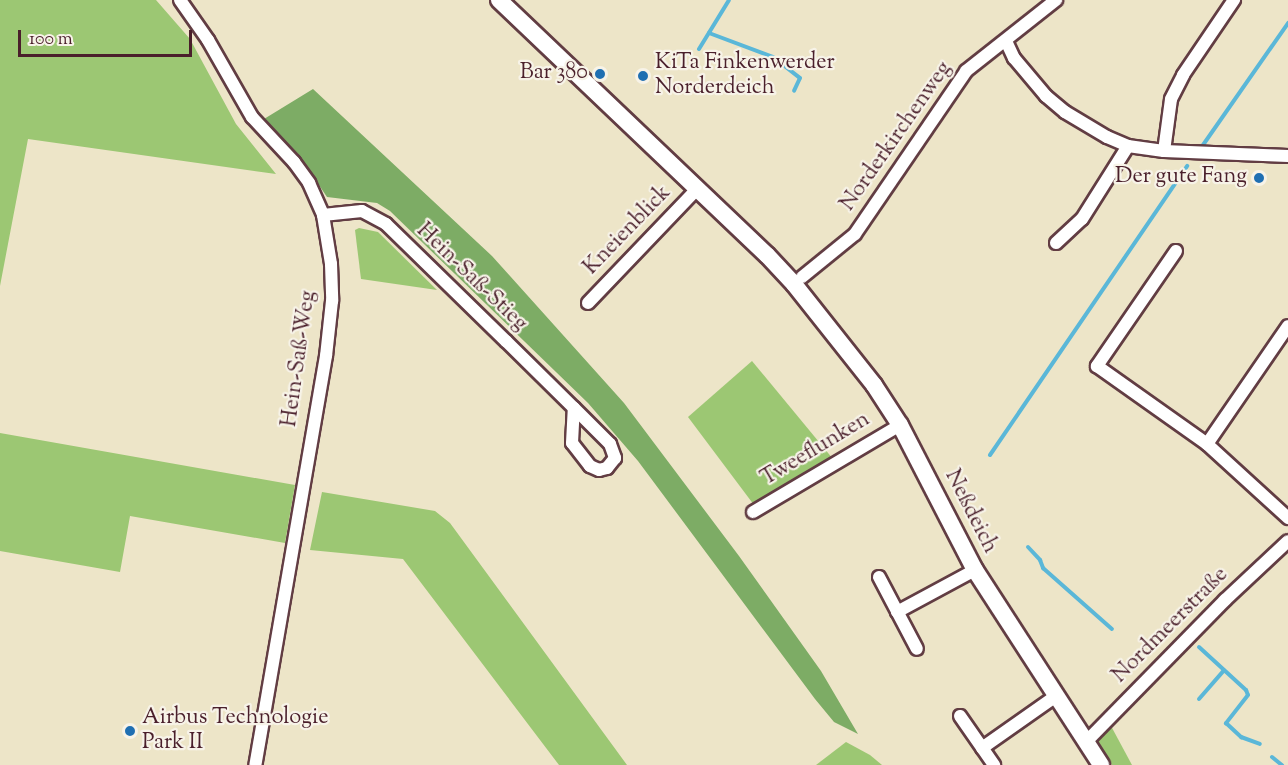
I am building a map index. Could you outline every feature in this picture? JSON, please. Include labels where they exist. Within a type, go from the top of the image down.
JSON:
[{"type":"street","name":"Hein-Saß-Weg","points":[[180,0],[208,40],[252,117],[294,162],[309,183],[323,215],[331,264],[329,331],[255,765]]},
{"type":"street","name":"Neßdeich","points":[[499,0],[798,280],[900,425],[975,570],[1101,765]]},
{"type":"street","name":"Norderkirchenweg","points":[[798,280],[855,234],[956,83],[976,63],[1056,0]]},
{"type":"street","points":[[1164,151],[1171,99],[1183,75],[1234,0]]},
{"type":"street","points":[[1006,41],[1014,58],[1046,96],[1084,126],[1128,146],[1164,151],[1288,156]]},
{"type":"street","points":[[1056,243],[1082,219],[1128,146]]},
{"type":"street","name":"Kneienblick","points":[[588,303],[698,188]]},
{"type":"street","name":"Hein-Saß-Stieg","points":[[323,215],[362,211],[380,219],[574,408],[613,449],[614,461],[607,468],[599,470],[590,466],[572,443],[574,408]]},
{"type":"street","points":[[1176,251],[1097,366],[1207,444],[1288,518]]},
{"type":"street","points":[[1207,444],[1288,326]]},
{"type":"street","name":"Tweeflunken","points":[[753,512],[900,425]]},
{"type":"street","name":"Nordmeerstraße","points":[[1086,741],[1288,541]]},
{"type":"street","points":[[897,612],[975,570]]},
{"type":"street","points":[[879,577],[916,649]]},
{"type":"street","points":[[982,748],[1056,696]]},
{"type":"street","points":[[960,716],[994,765]]},
{"type":"green space","points":[[0,0],[156,0],[190,39],[236,124],[276,174],[28,139],[0,286]]},
{"type":"green space","points":[[313,89],[492,256],[624,403],[739,556],[821,671],[858,734],[834,722],[815,699],[638,461],[588,403],[390,211],[377,203],[327,197],[298,154],[264,119]]},
{"type":"green space","points":[[359,228],[378,232],[437,290],[361,279],[355,230]]},
{"type":"green space","points":[[752,361],[833,459],[754,505],[688,417]]},
{"type":"green space","points":[[0,433],[295,485],[285,543],[130,516],[120,572],[0,551]]},
{"type":"green space","points":[[322,492],[435,511],[450,523],[627,765],[559,765],[403,559],[310,550]]},
{"type":"green space","points":[[1111,726],[1132,765],[1112,765],[1096,739]]},
{"type":"green space","points":[[846,742],[870,755],[882,765],[816,765]]},
{"type":"waterway","points":[[699,49],[729,0]]},
{"type":"waterway","points":[[1203,145],[1288,23]]},
{"type":"waterway","points":[[709,33],[773,57],[800,78],[794,91]]},
{"type":"waterway","points":[[990,455],[1187,166]]},
{"type":"waterway","points":[[1028,547],[1040,560],[1043,568],[1112,629]]},
{"type":"waterway","points":[[1199,647],[1246,690],[1248,695],[1226,723],[1241,737],[1260,744]]},
{"type":"waterway","points":[[1199,699],[1224,670]]},
{"type":"waterway","points":[[1272,757],[1282,765]]},
{"type":"place","name":"Bar 380","points":[[600,74]]},
{"type":"place","name":"KiTa Finkenwerder Norderdeich","points":[[643,76]]},
{"type":"place","name":"Der gute Fang","points":[[1259,178]]},
{"type":"place","name":"Airbus Technologie Park II","points":[[130,731]]}]
